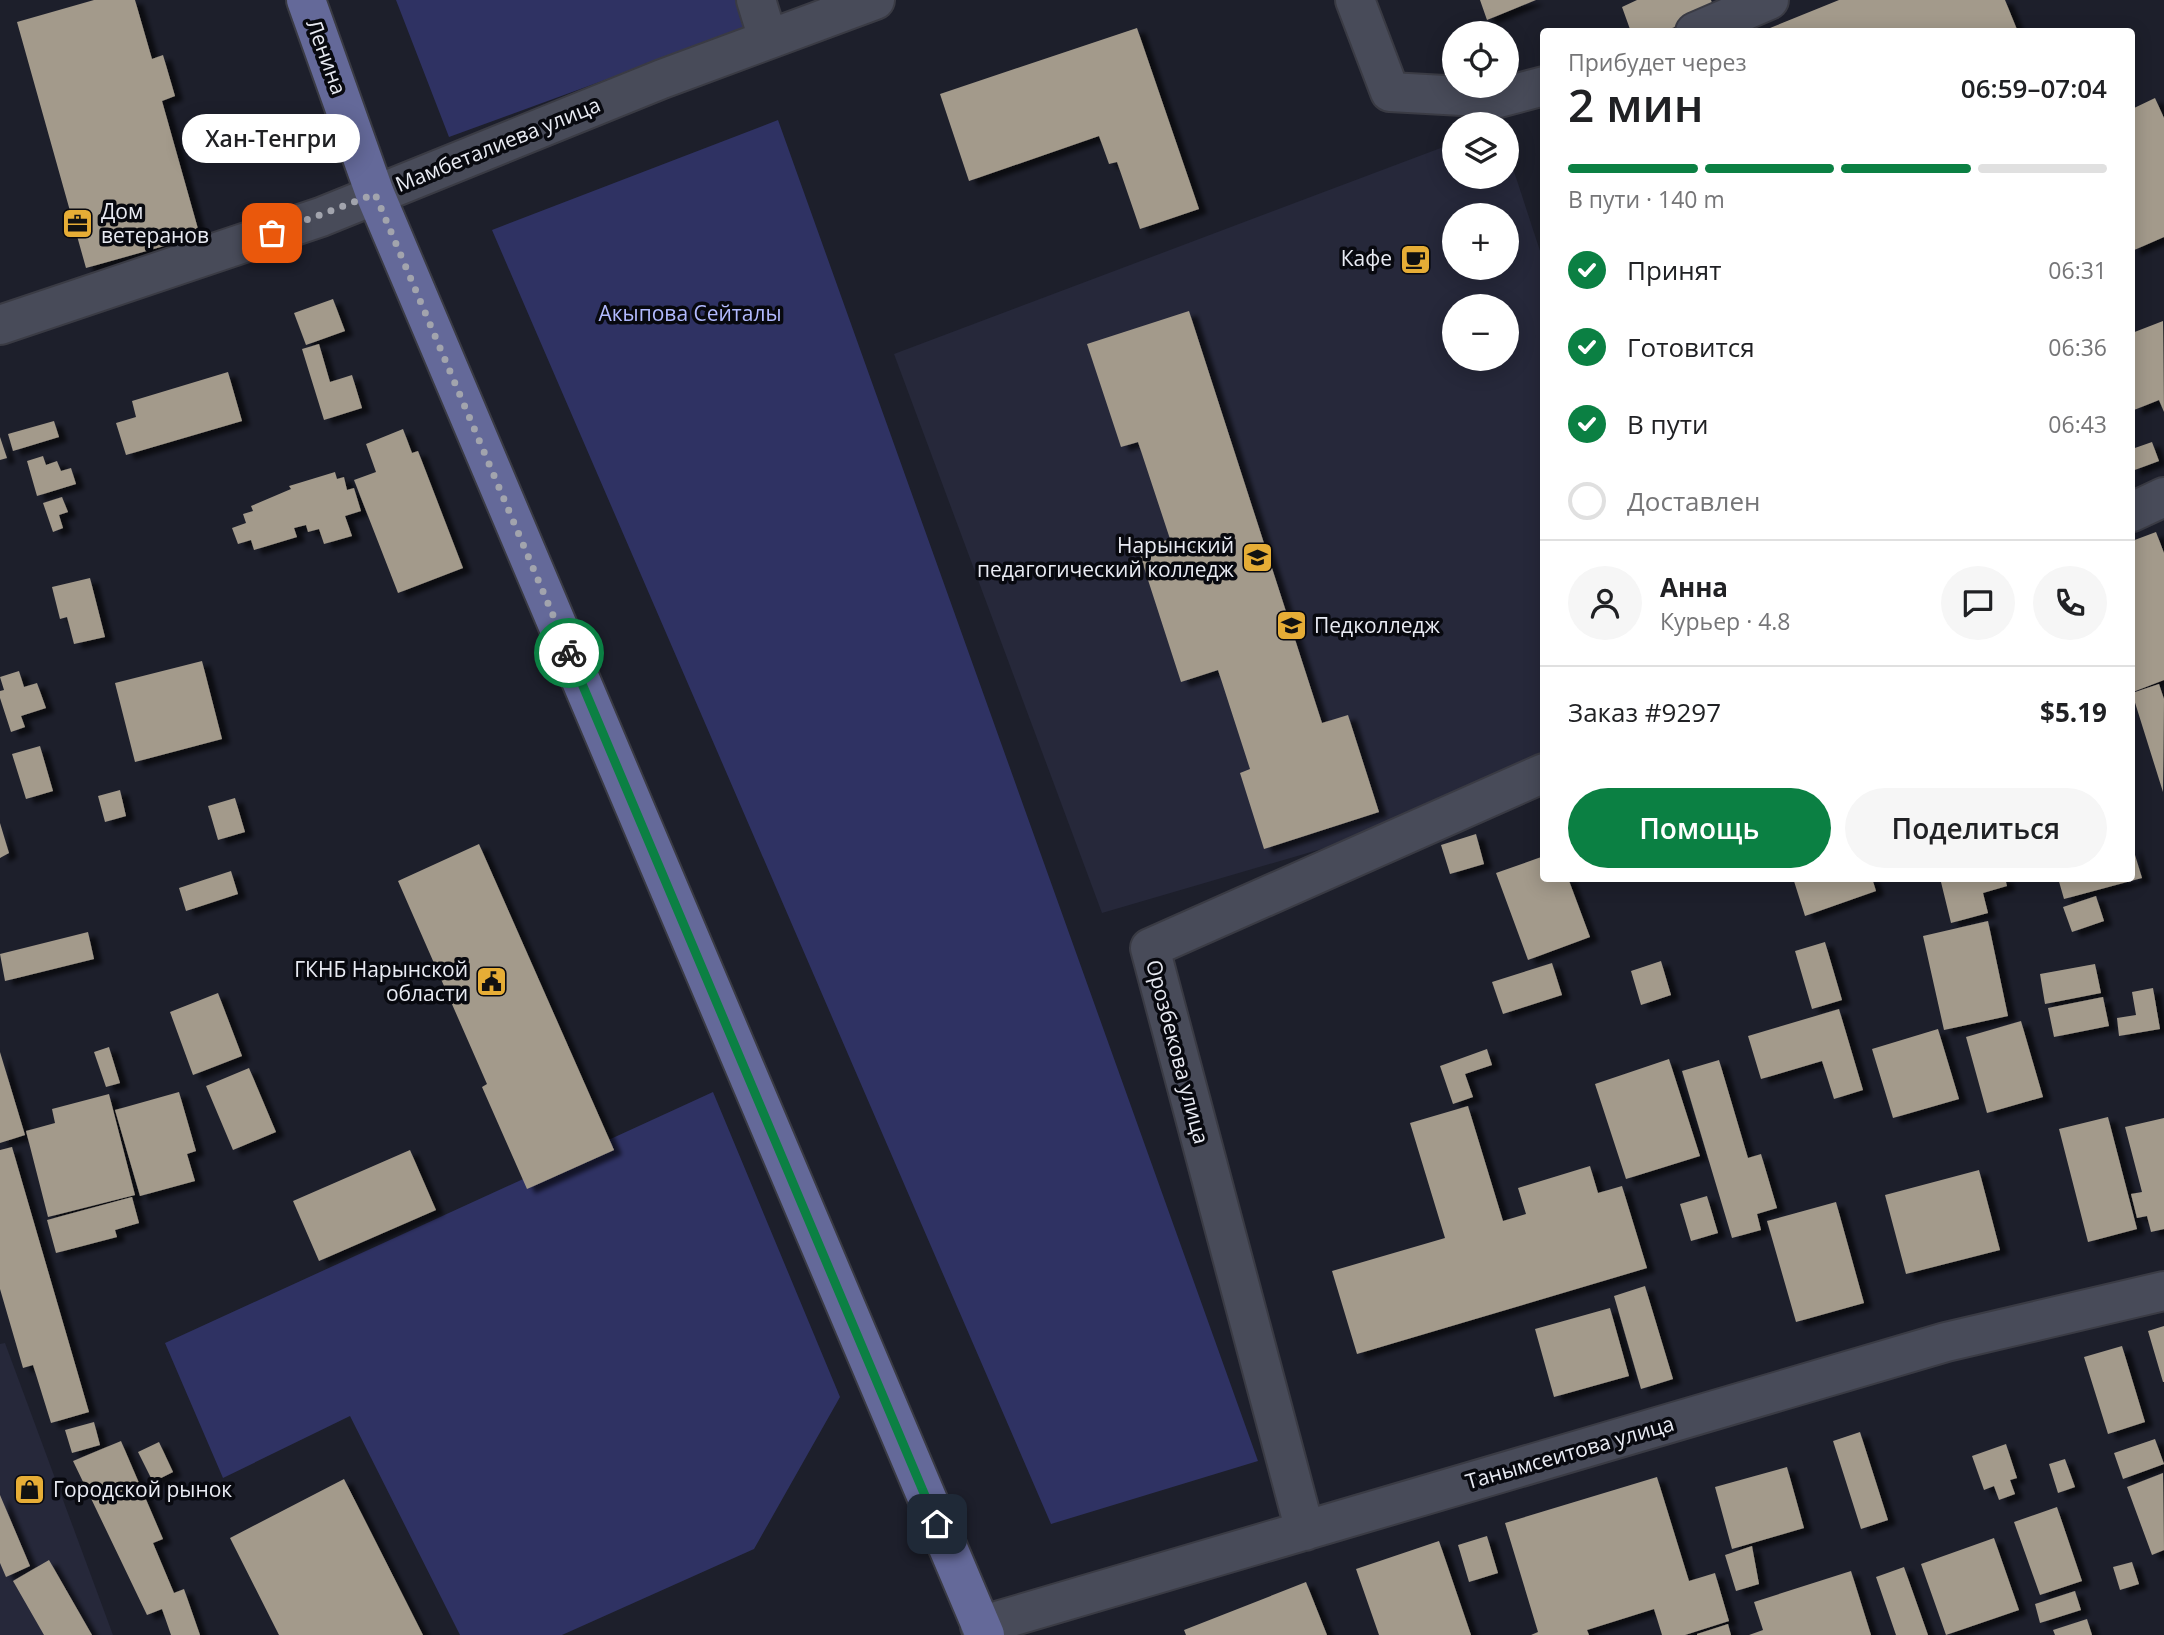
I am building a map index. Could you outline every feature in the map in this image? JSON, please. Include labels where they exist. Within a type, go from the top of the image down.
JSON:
[{"type":"main road","name":"Ленина","points":[[306,0],[375,194],[982,1630]]},
{"type":"street","points":[[756,0],[768,39]]},
{"type":"street","name":"Мамбеталиева улица","points":[[0,325],[321,216],[768,39],[875,0]]},
{"type":"street","points":[[1354,0],[1390,92],[1499,98],[1540,87]]},
{"type":"street","points":[[1704,28],[1769,0]]},
{"type":"street","points":[[2135,511],[2164,497]]},
{"type":"street","name":"Орозбекова улица","points":[[1305,1531],[1150,948],[1540,775]]},
{"type":"street","name":"Танымсеитова улица","points":[[982,1630],[1305,1531],[1946,1342],[2164,1291]]},
{"type":"shaded area","name":"Нарынский педагогический колледж","points":[[1442,148],[1442,189],[1519,189],[1519,187],[1540,251],[1540,758],[1393,828],[1102,913],[894,354]]},
{"type":"shaded area","name":"Городской рынок","points":[[5,1343],[113,1635],[0,1635],[0,1344]]},
{"type":"green space","points":[[396,0],[738,0],[747,28],[449,137]]},
{"type":"green space","name":"Акыпова Сейталы","points":[[778,120],[1258,1461],[1051,1524],[492,230]]},
{"type":"green space","points":[[713,1092],[840,1397],[754,1549],[562,1635],[460,1635],[350,1416],[223,1478],[165,1343]]},
{"type":"building","points":[[94,0],[135,0],[152,59],[163,55],[175,96],[162,101],[200,236],[86,268],[17,22]]},
{"type":"building","points":[[1480,0],[1536,0],[1487,20]]},
{"type":"building","points":[[1637,0],[1711,0],[1715,11],[1672,28],[1630,28],[1622,7]]},
{"type":"building","points":[[1839,0],[2005,0],[2016,28],[1770,28]]},
{"type":"building","points":[[1137,28],[1199,209],[1140,229],[1117,162],[1109,164],[1099,136],[969,181],[940,94]]},
{"type":"building","points":[[2155,98],[2164,118],[2164,237],[2135,250],[2135,108]]},
{"type":"building","points":[[333,299],[345,331],[306,345],[294,313]]},
{"type":"building","points":[[1189,311],[1322,723],[1348,715],[1379,812],[1264,849],[1240,773],[1250,769],[1218,670],[1181,682],[1138,549],[1170,539],[1138,442],[1121,447],[1087,344]]},
{"type":"building","points":[[2163,321],[2164,412],[2159,400],[2135,410],[2135,332]]},
{"type":"building","points":[[319,344],[330,382],[352,375],[362,408],[324,420],[302,349]]},
{"type":"building","points":[[228,372],[242,421],[126,455],[116,423],[136,417],[132,401]]},
{"type":"building","points":[[54,421],[59,437],[13,451],[8,434]]},
{"type":"building","points":[[403,429],[412,453],[418,451],[463,568],[398,593],[354,480],[376,472],[366,444]]},
{"type":"building","points":[[0,437],[7,458],[0,460]]},
{"type":"building","points":[[2152,442],[2159,461],[2135,470],[2135,448]]},
{"type":"building","points":[[43,456],[46,465],[57,461],[61,471],[71,468],[76,484],[37,496],[27,461]]},
{"type":"building","points":[[335,472],[337,479],[344,477],[347,490],[354,488],[361,511],[345,516],[352,536],[324,544],[319,529],[308,532],[306,525],[294,528],[297,537],[254,550],[251,540],[238,544],[232,528],[246,523],[243,514],[253,511],[251,506],[291,489],[289,486]]},
{"type":"building","points":[[62,497],[68,512],[59,515],[63,528],[53,532],[43,503]]},
{"type":"building","points":[[2156,532],[2164,553],[2164,680],[2135,691],[2135,540]]},
{"type":"building","points":[[90,578],[105,637],[74,644],[67,617],[60,619],[52,587]]},
{"type":"building","points":[[202,661],[222,739],[135,762],[115,683]]},
{"type":"building","points":[[19,671],[24,687],[37,683],[46,708],[21,716],[25,727],[11,732],[0,698],[0,691],[4,690],[0,677]]},
{"type":"building","points":[[2159,684],[2164,699],[2163,792],[2135,703],[2135,692]]},
{"type":"building","points":[[40,746],[53,791],[26,799],[12,754]]},
{"type":"building","points":[[120,790],[126,816],[105,822],[98,796]]},
{"type":"building","points":[[235,798],[245,832],[218,840],[208,806]]},
{"type":"building","points":[[0,823],[9,853],[0,858]]},
{"type":"building","points":[[1476,834],[1484,864],[1450,874],[1441,845]]},
{"type":"building","name":"ГКНБ Нарынской области","points":[[479,844],[614,1150],[527,1189],[482,1087],[487,1084],[398,881]]},
{"type":"building","points":[[2135,855],[2142,878],[2135,880]]},
{"type":"building","points":[[1540,857],[1540,882],[1569,882],[1590,937],[1528,960],[1496,873]]},
{"type":"building","points":[[231,871],[238,894],[186,911],[179,888]]},
{"type":"building","points":[[1794,882],[1873,882],[1876,891],[1805,916]]},
{"type":"building","points":[[1941,882],[2006,882],[2007,886],[1983,893],[1988,913],[1951,923]]},
{"type":"building","points":[[2059,882],[2127,882],[2064,899]]},
{"type":"building","points":[[2096,896],[2104,921],[2072,932],[2063,907]]},
{"type":"building","points":[[1988,921],[2008,1016],[1944,1030],[1923,936]]},
{"type":"building","points":[[88,932],[94,959],[5,981],[0,954]]},
{"type":"building","points":[[1825,942],[1842,1000],[1812,1009],[1795,951]]},
{"type":"building","points":[[1661,961],[1671,995],[1641,1005],[1631,971]]},
{"type":"building","points":[[1552,963],[1562,995],[1503,1014],[1492,982]]},
{"type":"building","points":[[2095,964],[2101,993],[2045,1004],[2040,974]]},
{"type":"building","points":[[2153,988],[2160,1029],[2119,1036],[2117,1018],[2136,1015],[2132,992]]},
{"type":"building","points":[[218,993],[242,1056],[193,1075],[170,1012]]},
{"type":"building","points":[[2103,997],[2109,1026],[2054,1037],[2048,1008]]},
{"type":"building","points":[[1839,1009],[1863,1090],[1834,1099],[1822,1061],[1761,1079],[1748,1036]]},
{"type":"building","points":[[2021,1021],[2043,1097],[1987,1113],[1966,1037]]},
{"type":"building","points":[[1938,1029],[1959,1099],[1893,1118],[1872,1049]]},
{"type":"building","points":[[109,1047],[120,1083],[106,1087],[94,1052]]},
{"type":"building","points":[[1487,1049],[1492,1065],[1465,1074],[1473,1097],[1453,1104],[1440,1066]]},
{"type":"building","points":[[0,1052],[25,1135],[0,1143]]},
{"type":"building","points":[[1669,1059],[1700,1156],[1626,1179],[1595,1084]]},
{"type":"building","points":[[1719,1060],[1748,1158],[1761,1154],[1777,1208],[1757,1214],[1761,1230],[1732,1238],[1682,1071]]},
{"type":"building","points":[[249,1068],[276,1132],[233,1150],[206,1086]]},
{"type":"building","points":[[179,1092],[196,1151],[187,1154],[195,1181],[140,1196],[115,1110]]},
{"type":"building","points":[[109,1094],[135,1195],[48,1217],[26,1131],[55,1123],[52,1109]]},
{"type":"building","points":[[1468,1106],[1503,1221],[1526,1214],[1518,1188],[1590,1166],[1598,1193],[1622,1186],[1647,1268],[1357,1354],[1332,1271],[1445,1238],[1410,1123]]},
{"type":"building","points":[[2108,1117],[2137,1229],[2088,1242],[2059,1129]]},
{"type":"building","points":[[2164,1118],[2164,1229],[2151,1232],[2147,1216],[2137,1218],[2131,1194],[2142,1192],[2125,1127]]},
{"type":"building","points":[[12,1147],[89,1412],[51,1423],[33,1365],[23,1368],[0,1289],[0,1150]]},
{"type":"building","points":[[410,1150],[436,1210],[319,1261],[293,1201]]},
{"type":"building","points":[[1979,1170],[2000,1250],[1906,1274],[1885,1195]]},
{"type":"building","points":[[1707,1196],[1718,1233],[1691,1241],[1680,1204]]},
{"type":"building","points":[[132,1197],[139,1223],[115,1230],[117,1237],[56,1253],[47,1220]]},
{"type":"building","points":[[1836,1202],[1864,1303],[1796,1322],[1767,1221]]},
{"type":"building","points":[[1645,1286],[1673,1379],[1641,1389],[1614,1296]]},
{"type":"building","points":[[1610,1308],[1629,1376],[1554,1397],[1535,1329]]},
{"type":"building","points":[[2164,1326],[2164,1382],[2163,1382],[2148,1331]]},
{"type":"building","points":[[2122,1346],[2145,1422],[2108,1434],[2084,1357]]},
{"type":"building","points":[[94,1422],[100,1445],[72,1453],[65,1430]]},
{"type":"building","points":[[1860,1432],[1888,1520],[1861,1529],[1833,1441]]},
{"type":"building","points":[[2155,1439],[2164,1464],[2123,1479],[2114,1453]]},
{"type":"building","points":[[121,1441],[163,1539],[153,1543],[174,1593],[184,1589],[200,1635],[171,1635],[162,1609],[147,1615],[73,1461]]},
{"type":"building","points":[[159,1442],[173,1472],[153,1482],[138,1452]]},
{"type":"building","points":[[2006,1444],[2017,1478],[2010,1480],[2015,1494],[1999,1500],[1994,1486],[1984,1490],[1972,1456]]},
{"type":"building","points":[[2065,1459],[2075,1487],[2058,1493],[2049,1464]]},
{"type":"building","points":[[1787,1467],[1804,1528],[1732,1549],[1715,1487]]},
{"type":"building","points":[[2163,1473],[2164,1550],[2152,1555],[2127,1487]]},
{"type":"building","points":[[1657,1477],[1689,1581],[1715,1573],[1729,1621],[1685,1635],[1662,1635],[1654,1609],[1587,1630],[1589,1635],[1531,1635],[1538,1632],[1505,1523]]},
{"type":"building","points":[[344,1479],[423,1635],[279,1635],[230,1538]]},
{"type":"building","points":[[0,1495],[30,1566],[6,1577],[0,1563]]},
{"type":"building","points":[[2057,1507],[2082,1581],[2040,1595],[2014,1522]]},
{"type":"building","points":[[1487,1536],[1498,1573],[1469,1582],[1458,1545]]},
{"type":"building","points":[[1994,1538],[2019,1610],[1946,1635],[1921,1564]]},
{"type":"building","points":[[1439,1541],[1471,1635],[1379,1635],[1356,1569]]},
{"type":"building","points":[[1752,1546],[1759,1584],[1736,1591],[1725,1555]]},
{"type":"building","points":[[49,1560],[92,1635],[44,1635],[13,1581]]},
{"type":"building","points":[[2132,1562],[2139,1584],[2120,1590],[2113,1567]]},
{"type":"building","points":[[1904,1567],[1928,1635],[1896,1635],[1876,1577]]},
{"type":"building","points":[[1851,1571],[1871,1635],[1749,1635],[1763,1630],[1754,1602]]},
{"type":"building","points":[[1306,1582],[1327,1635],[1186,1635],[1184,1630]]},
{"type":"building","points":[[2075,1591],[2081,1610],[2040,1623],[2035,1604]]},
{"type":"building","points":[[2087,1619],[2092,1635],[2055,1635],[2053,1630]]},
{"type":"building","points":[[1728,1624],[1731,1635],[1697,1635],[1697,1634]]},
{"type":"way so far","points":[[272,233],[375,194],[569,653]]},
{"type":"place","name":"Дом ветеранов","points":[[78,224]]},
{"type":"place","name":"Хан-Тенгри","points":[[272,233]]},
{"type":"place","name":"Кафе","points":[[1415,259]]},
{"type":"place","name":"Нарынский педагогический колледж","points":[[1257,558]]},
{"type":"place","name":"Педколледж","points":[[1291,626]]},
{"type":"place","name":"ГКНБ Нарынской области","points":[[491,982]]},
{"type":"place","name":"Городской рынок","points":[[30,1490]]},
{"type":"route","points":[[569,653],[937,1524]]}]
